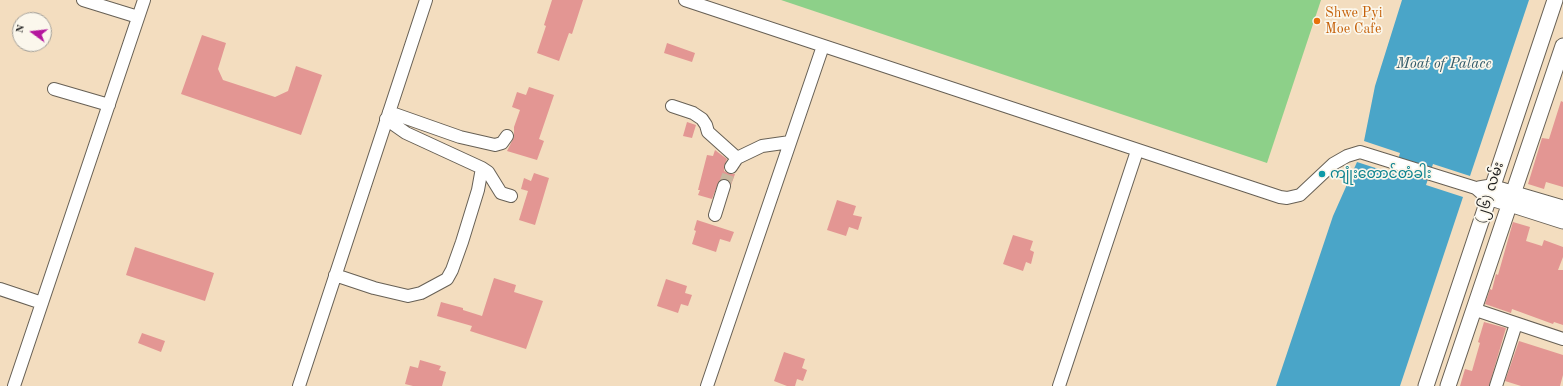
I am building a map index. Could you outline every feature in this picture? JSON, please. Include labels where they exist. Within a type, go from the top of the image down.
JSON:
[{"type":"main road","name":"(၂၆) လမ်း","points":[[1426,386],[1481,190],[1555,0]]},
{"type":"main road","name":"(၂၆) လမ်း","points":[[1448,386],[1563,46]]},
{"type":"main road","points":[[1481,190],[1511,198],[1563,208]]},
{"type":"main road","points":[[1511,198],[1563,221]]},
{"type":"street","points":[[83,0],[138,17]]},
{"type":"street","points":[[14,386],[144,0]]},
{"type":"street","points":[[299,386],[426,0]]},
{"type":"street","points":[[685,0],[1137,151],[1287,198],[1300,195],[1337,162],[1353,152],[1360,152],[1481,190]]},
{"type":"street","points":[[707,386],[822,46]]},
{"type":"street","points":[[54,89],[109,105]]},
{"type":"street","points":[[672,106],[693,112],[702,119],[708,132],[734,163],[762,146],[790,142]]},
{"type":"street","points":[[388,116],[460,137],[495,145],[502,143],[507,136]]},
{"type":"street","points":[[388,116],[406,133],[482,168],[488,172],[501,193],[511,196]]},
{"type":"street","points":[[1059,386],[1137,151]]},
{"type":"street","points":[[335,275],[374,288],[408,296],[421,293],[447,279],[452,270],[462,242],[478,190],[482,168]]},
{"type":"street","points":[[715,215],[724,186]]},
{"type":"street","points":[[0,289],[42,303]]},
{"type":"street","points":[[1473,309],[1563,339]]},
{"type":"street","points":[[1498,385],[1516,324]]},
{"type":"green space","points":[[781,0],[1321,0],[1267,163]]},
{"type":"water","name":"Moat of Palace","points":[[1402,0],[1529,0],[1470,176],[1433,164],[1426,185],[1463,197],[1400,386],[1276,386],[1333,216],[1357,162],[1394,174],[1400,153],[1364,141],[1375,86]]},
{"type":"building","points":[[552,0],[583,0],[572,34],[569,33],[559,61],[537,53],[546,26],[544,25]]},
{"type":"building","points":[[202,35],[226,43],[218,69],[223,80],[275,97],[288,91],[296,66],[322,75],[301,135],[181,94]]},
{"type":"building","points":[[667,43],[695,53],[692,62],[664,53]]},
{"type":"building","points":[[529,87],[554,95],[539,139],[544,141],[537,160],[507,151],[514,137],[514,127],[520,110],[512,107],[517,92],[526,95]]},
{"type":"building","points":[[1561,101],[1563,102],[1563,187],[1546,182],[1544,189],[1528,184],[1542,138],[1549,139]]},
{"type":"building","points":[[687,122],[696,125],[692,138],[683,136]]},
{"type":"building","points":[[715,150],[727,159],[724,166],[724,171],[730,174],[735,174],[731,185],[726,179],[719,181],[712,199],[698,195],[700,190],[698,190],[707,155],[713,156]]},
{"type":"building","points":[[534,173],[549,178],[535,225],[519,220],[528,191],[521,189],[524,178],[531,181]]},
{"type":"building","points":[[837,200],[856,206],[853,215],[862,217],[858,230],[849,227],[846,236],[827,230]]},
{"type":"building","points":[[697,220],[734,232],[730,242],[720,239],[716,252],[692,244],[696,231],[694,230]]},
{"type":"building","points":[[1513,222],[1530,227],[1526,241],[1542,246],[1544,240],[1563,247],[1563,257],[1558,270],[1563,270],[1563,325],[1554,322],[1553,324],[1512,309],[1511,313],[1485,304],[1490,289],[1492,290],[1496,274],[1498,275]]},
{"type":"building","points":[[1013,235],[1033,241],[1030,250],[1034,252],[1031,264],[1026,262],[1023,271],[1003,264]]},
{"type":"building","points":[[135,247],[214,273],[205,301],[126,275]]},
{"type":"building","points":[[494,278],[516,285],[514,292],[543,301],[526,349],[470,331],[472,326],[437,316],[441,302],[463,308],[463,310],[482,316]]},
{"type":"building","points":[[666,279],[687,286],[685,293],[692,295],[688,306],[681,304],[678,313],[657,306]]},
{"type":"building","points":[[1484,322],[1506,328],[1489,386],[1460,386],[1465,369],[1472,371]]},
{"type":"building","points":[[142,333],[165,341],[161,352],[138,343]]},
{"type":"building","points":[[1519,341],[1563,355],[1563,375],[1560,386],[1521,386],[1505,381]]},
{"type":"building","points":[[784,352],[805,359],[802,368],[807,370],[803,381],[797,379],[795,386],[787,386],[774,381]]},
{"type":"building","points":[[420,360],[441,366],[439,370],[446,372],[442,386],[413,386],[405,384],[410,366],[418,368]]},
{"type":"tunnel","points":[[724,186],[731,167]]},
{"type":"place","name":"Shwe Pyi Moe Cafe","points":[[1317,21]]},
{"type":"place","name":"ကျုံးတောင်တံခါး","points":[[1322,174]]}]
